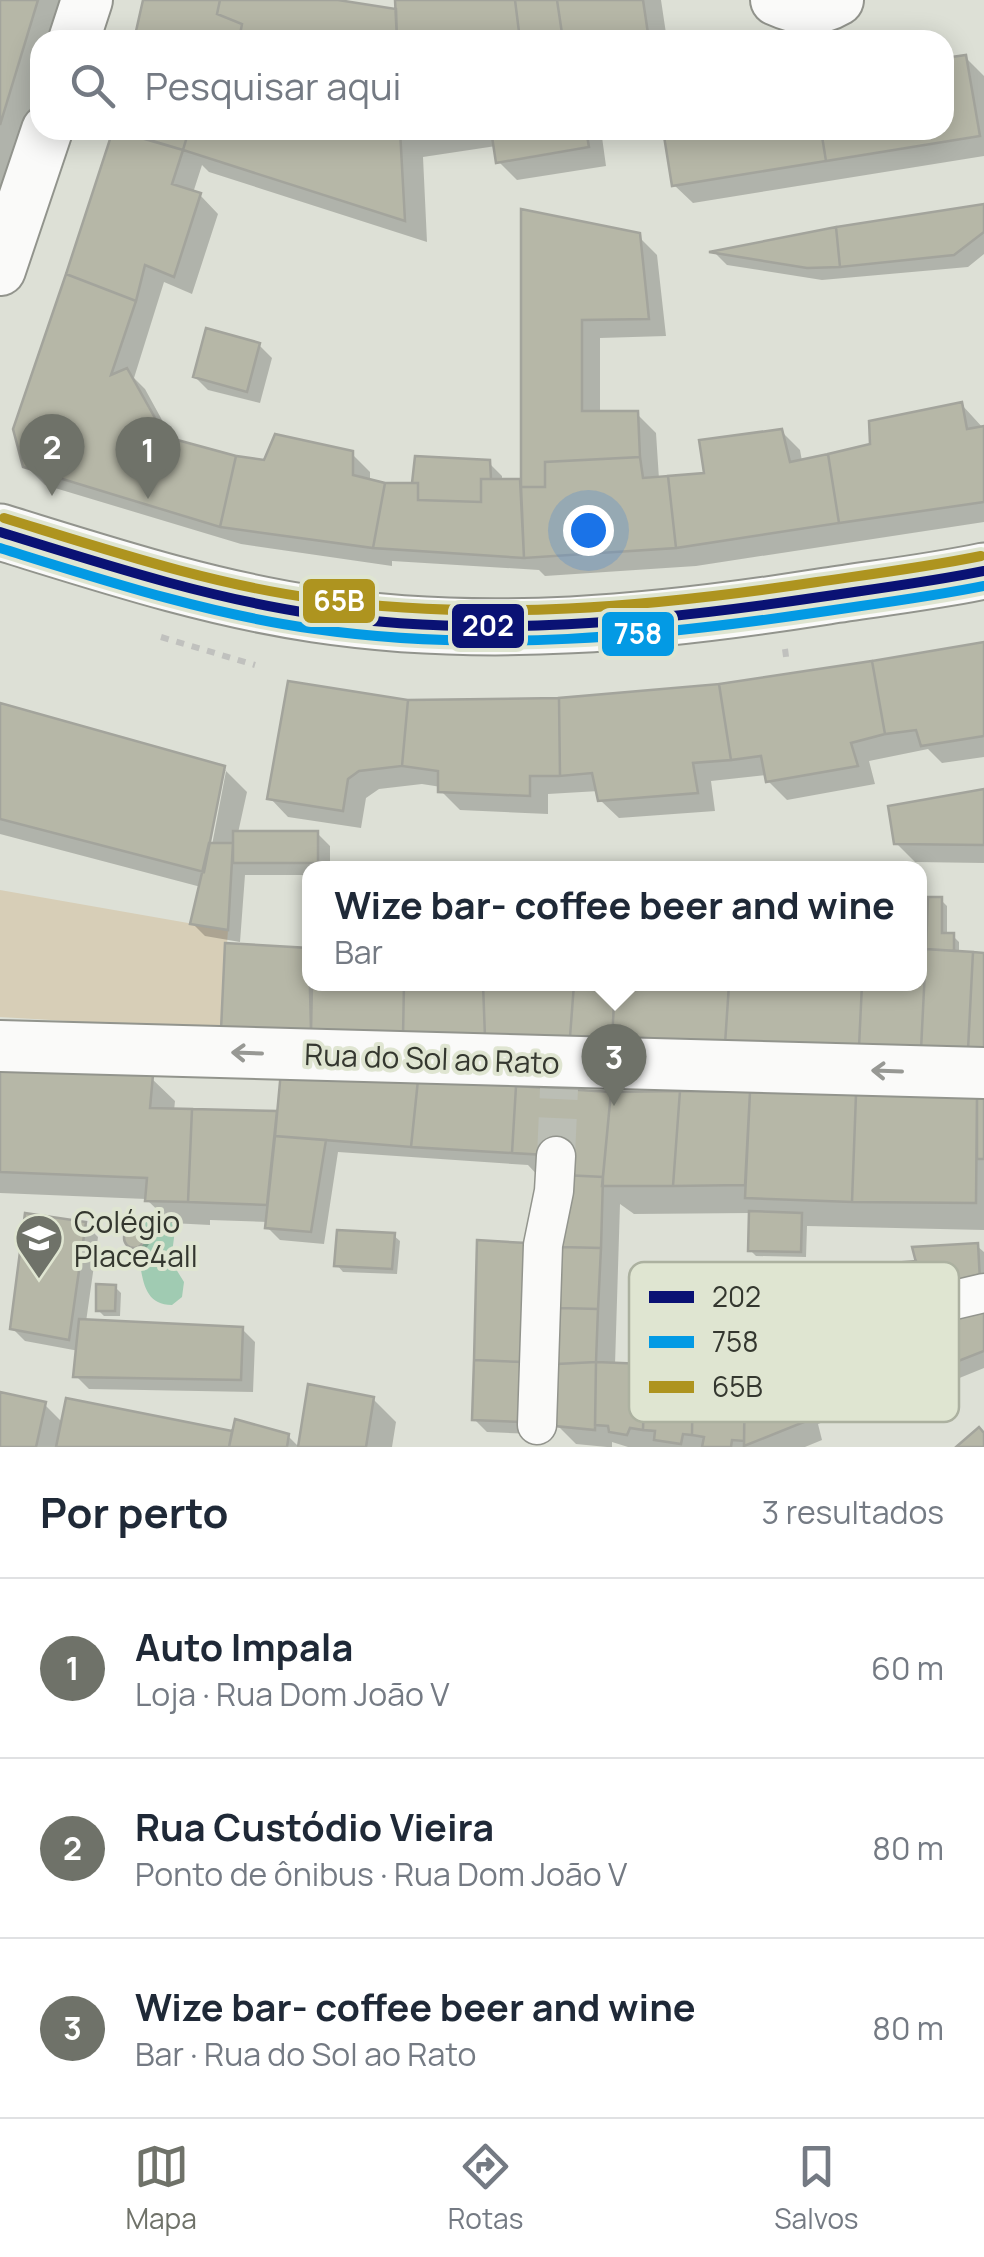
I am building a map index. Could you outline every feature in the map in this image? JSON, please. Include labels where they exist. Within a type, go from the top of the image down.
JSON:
[{"type":"main road","points":[[0,532],[238,600],[314,614],[444,627],[628,624],[984,571]]},
{"type":"street","points":[[77,30],[86,0]]},
{"type":"street","points":[[776,0],[796,9],[817,9],[838,0]]},
{"type":"street","points":[[0,270],[44,140]]},
{"type":"street","name":"Rua do Sol ao Rato","points":[[0,1046],[560,1075],[984,1074]]},
{"type":"street","points":[[538,1425],[543,1244],[554,1191],[556,1156]]},
{"type":"street","points":[[959,1298],[984,1292]]},
{"type":"path","points":[[161,637],[255,665]]},
{"type":"shaded area","points":[[0,890],[228,930],[221,1030],[0,1017]]},
{"type":"shaded area","points":[[154,1214],[169,1217],[175,1230],[171,1261],[184,1282],[182,1297],[172,1305],[154,1299],[142,1277],[137,1248],[144,1240],[145,1220]]},
{"type":"building","points":[[0,0],[38,0],[0,125]]},
{"type":"building","points":[[143,0],[220,0],[217,14],[242,24],[241,30],[136,30]]},
{"type":"building","points":[[220,0],[338,0],[396,9],[397,30],[241,30],[242,24],[217,14]]},
{"type":"building","points":[[395,0],[515,0],[519,30],[396,30]]},
{"type":"building","points":[[515,0],[557,0],[562,30],[519,30]]},
{"type":"building","points":[[557,0],[643,0],[648,30],[562,30]]},
{"type":"building","points":[[966,55],[980,136],[826,161],[823,140],[954,140],[954,57]]},
{"type":"building","points":[[110,140],[148,140],[183,150],[172,184],[201,193],[174,277],[145,265],[136,301],[66,274]]},
{"type":"building","points":[[150,140],[186,140],[183,150]]},
{"type":"building","points":[[186,140],[401,140],[405,221],[183,150]]},
{"type":"building","points":[[493,140],[588,140],[589,147],[496,163]]},
{"type":"building","points":[[665,140],[823,140],[826,161],[672,186]]},
{"type":"building","points":[[984,204],[984,232],[954,255],[840,267],[836,227]]},
{"type":"building","points":[[521,209],[640,233],[649,319],[582,320],[582,411],[638,411],[640,457],[545,462],[545,487],[521,487]]},
{"type":"building","points":[[836,227],[840,267],[807,268],[709,252]]},
{"type":"building","points":[[66,274],[136,301],[111,375],[127,368],[155,418],[137,429],[236,456],[220,527],[23,467],[13,429]]},
{"type":"building","points":[[206,328],[260,343],[247,392],[193,377]]},
{"type":"building","points":[[962,402],[967,429],[984,426],[984,502],[839,523],[828,454],[870,444],[869,421]]},
{"type":"building","points":[[782,429],[790,462],[828,454],[839,523],[676,548],[668,476],[704,473],[699,440]]},
{"type":"building","points":[[275,434],[353,451],[353,475],[385,483],[373,548],[220,527],[236,456],[264,460]]},
{"type":"building","points":[[415,456],[490,460],[491,479],[481,479],[481,502],[418,500],[418,483],[412,483]]},
{"type":"building","points":[[640,457],[643,478],[668,476],[676,548],[524,558],[521,487],[545,487],[545,462]]},
{"type":"building","points":[[481,479],[520,479],[524,558],[373,548],[385,483],[418,483],[418,500],[481,502]]},
{"type":"building","points":[[984,642],[984,736],[921,746],[916,730],[885,734],[872,661]]},
{"type":"building","points":[[872,661],[885,734],[851,743],[858,766],[766,782],[761,756],[731,760],[719,684]]},
{"type":"building","points":[[288,681],[408,700],[402,766],[359,771],[348,779],[343,811],[267,799]]},
{"type":"building","points":[[719,684],[731,760],[693,763],[698,793],[598,801],[592,773],[560,776],[559,698]]},
{"type":"building","points":[[559,698],[560,776],[530,776],[530,796],[438,792],[438,771],[402,766],[408,700]]},
{"type":"building","points":[[0,703],[225,766],[204,872],[0,819]]},
{"type":"building","points":[[984,789],[984,845],[894,844],[888,806]]},
{"type":"building","points":[[233,831],[318,831],[318,861],[233,863]]},
{"type":"building","points":[[209,843],[233,843],[228,930],[190,924]]},
{"type":"building","points":[[928,897],[942,897],[942,933],[954,933],[954,951],[927,949]]},
{"type":"building","points":[[225,943],[302,948],[302,991],[310,991],[311,1031],[221,1030]]},
{"type":"building","points":[[927,949],[973,952],[968,1050],[921,1050]]},
{"type":"building","points":[[973,952],[984,953],[984,1049],[968,1050]]},
{"type":"building","points":[[312,991],[404,991],[403,1036],[311,1031]]},
{"type":"building","points":[[404,991],[483,991],[485,1037],[403,1036]]},
{"type":"building","points":[[483,991],[573,991],[570,1037],[485,1037]]},
{"type":"building","points":[[573,991],[615,991],[612,1040],[570,1037]]},
{"type":"building","points":[[615,991],[729,991],[725,1044],[612,1040]]},
{"type":"building","points":[[729,991],[862,991],[859,1047],[725,1044]]},
{"type":"building","points":[[862,991],[924,991],[921,1050],[859,1047]]},
{"type":"building","points":[[0,1070],[153,1075],[150,1108],[192,1109],[188,1202],[145,1201],[147,1178],[0,1172]]},
{"type":"building","points":[[281,1071],[418,1080],[411,1147],[275,1136]]},
{"type":"building","points":[[418,1080],[516,1086],[512,1153],[411,1147]]},
{"type":"building","points":[[516,1086],[611,1092],[603,1177],[563,1175],[563,1156],[512,1153]]},
{"type":"building","points":[[680,1091],[673,1186],[602,1186],[611,1092]]},
{"type":"building","points":[[680,1091],[750,1092],[745,1185],[673,1186]]},
{"type":"building","points":[[750,1092],[856,1094],[852,1202],[745,1198]]},
{"type":"building","points":[[856,1094],[977,1096],[976,1203],[852,1202]]},
{"type":"building","points":[[977,1096],[984,1096],[984,1159],[977,1159]]},
{"type":"building","points":[[192,1109],[277,1111],[267,1205],[188,1202]]},
{"type":"building","points":[[275,1136],[326,1140],[311,1232],[265,1228]]},
{"type":"building","points":[[563,1175],[603,1177],[601,1248],[561,1247]]},
{"type":"building","points":[[749,1211],[802,1213],[801,1252],[748,1251]]},
{"type":"building","points":[[25,1213],[86,1222],[69,1340],[10,1329]]},
{"type":"building","points":[[130,1228],[138,1228],[144,1238],[138,1248],[130,1248],[124,1242],[124,1234]]},
{"type":"building","points":[[337,1230],[395,1233],[392,1269],[334,1266]]},
{"type":"building","points":[[477,1240],[526,1243],[523,1362],[474,1360]]},
{"type":"building","points":[[978,1243],[980,1281],[959,1286],[959,1262],[916,1262],[912,1247]]},
{"type":"building","points":[[561,1247],[601,1248],[598,1309],[559,1308]]},
{"type":"building","points":[[96,1284],[116,1285],[115,1311],[96,1311]]},
{"type":"building","points":[[559,1308],[598,1309],[596,1362],[557,1364]]},
{"type":"building","points":[[984,1312],[984,1351],[959,1361],[959,1318]]},
{"type":"building","points":[[79,1319],[243,1327],[241,1380],[73,1377]]},
{"type":"building","points":[[474,1360],[523,1362],[521,1422],[472,1420]]},
{"type":"building","points":[[596,1362],[595,1430],[555,1426],[557,1364]]},
{"type":"building","points":[[596,1362],[629,1363],[629,1422],[643,1422],[643,1430],[630,1428],[627,1435],[595,1425]]},
{"type":"building","points":[[308,1384],[374,1397],[366,1447],[298,1447]]},
{"type":"building","points":[[0,1392],[46,1402],[36,1447],[0,1447]]},
{"type":"building","points":[[66,1398],[232,1431],[229,1447],[56,1447]]},
{"type":"building","points":[[235,1419],[289,1434],[287,1447],[229,1447]]},
{"type":"building","points":[[643,1422],[692,1422],[692,1435],[683,1434],[681,1444],[654,1440],[655,1431],[643,1430]]},
{"type":"building","points":[[692,1422],[744,1422],[744,1441],[732,1440],[731,1447],[702,1447],[704,1437],[692,1435]]},
{"type":"building","points":[[744,1422],[804,1422],[744,1446]]},
{"type":"building","points":[[979,1427],[984,1433],[984,1447],[956,1447]]},
{"type":"tunnel","points":[[556,1156],[559,1089]]},
{"type":"transit line","name":"65B","points":[[4,518],[239,585],[319,599],[444,610],[568,608],[693,598],[981,556]]},
{"type":"transit line","name":"202","points":[[0,532],[235,599],[315,614],[441,625],[568,624],[694,614],[984,571]]},
{"type":"transit line","name":"758","points":[[0,548],[235,615],[315,629],[442,640],[568,639],[694,629],[984,586]]},
{"type":"place","name":"Rua Custódio Vieira","points":[[52,496]]},
{"type":"place","name":"Auto Impala","points":[[148,499]]},
{"type":"place","name":"Wize bar- coffee beer and wine","points":[[614,1106]]},
{"type":"place","name":"Colégio Place4all","points":[[39,1280]]}]
